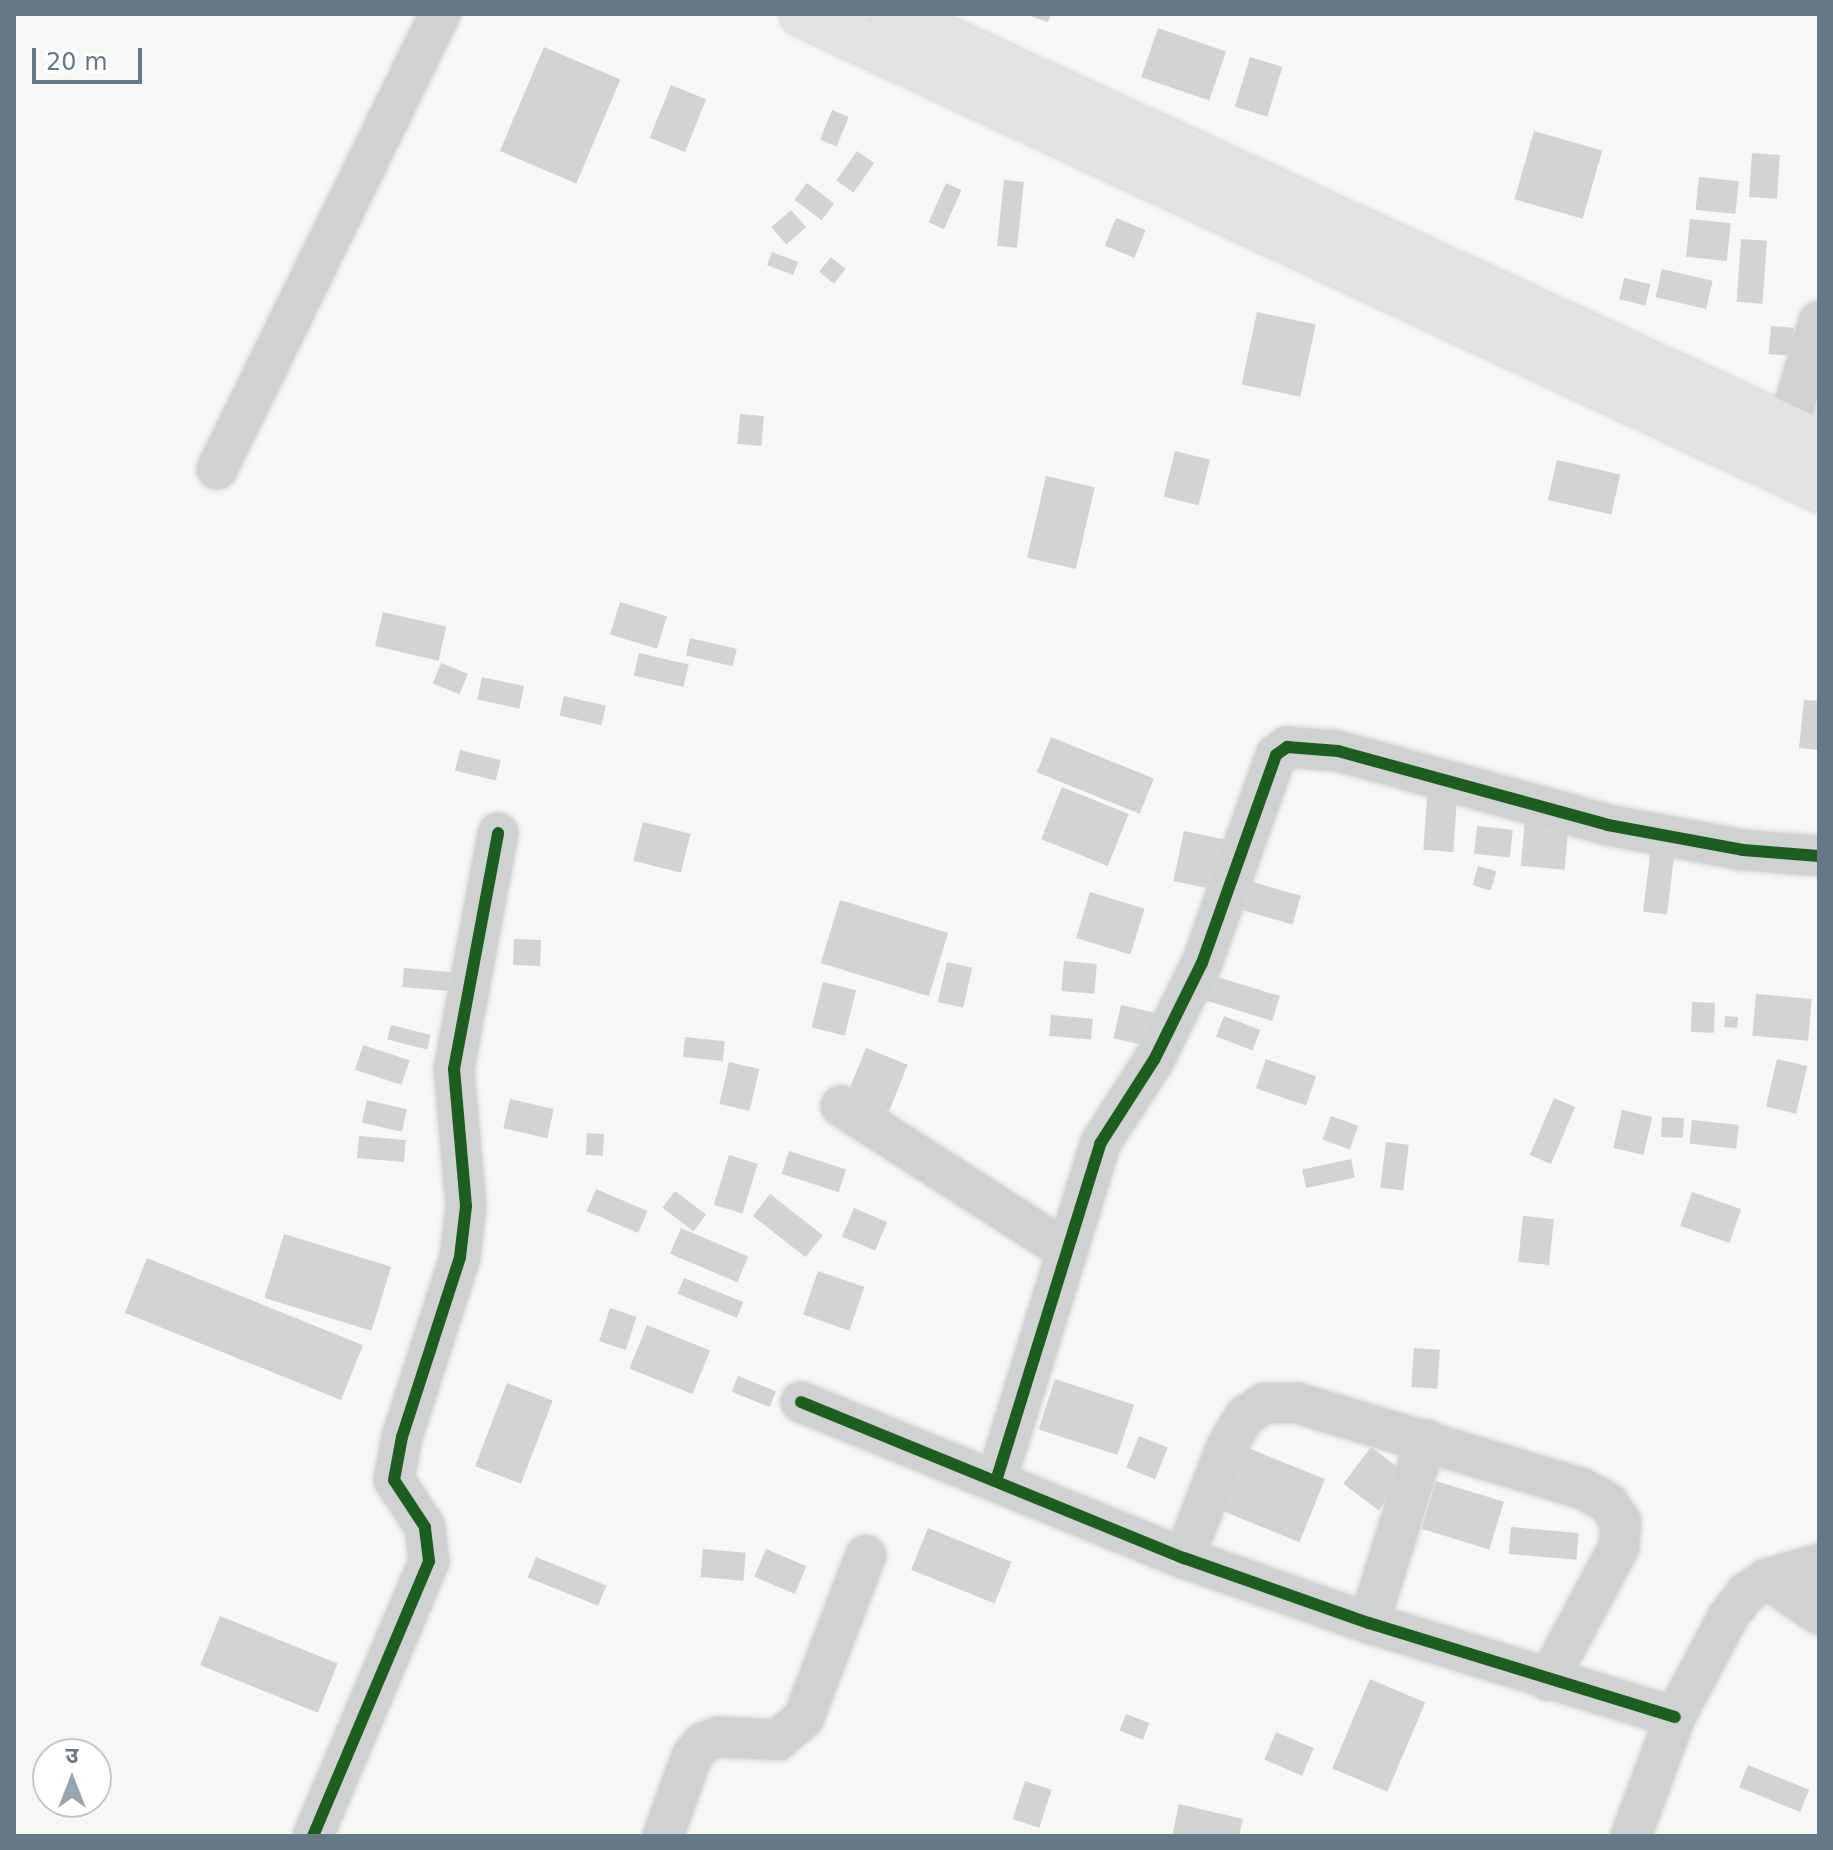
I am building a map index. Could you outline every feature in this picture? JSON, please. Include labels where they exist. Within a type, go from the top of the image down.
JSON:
[{"type":"highway","points":[[802,14],[1819,489]]},
{"type":"highway","points":[[892,14],[1804,434]]},
{"type":"street","points":[[217,469],[440,14]]},
{"type":"street","points":[[1804,434],[1819,321]]},
{"type":"street","points":[[996,1481],[1100,1144],[1154,1060],[1197,974],[1276,755],[1287,747],[1338,751],[1608,825],[1743,850],[1819,856]]},
{"type":"street","points":[[313,1836],[429,1561],[425,1527],[394,1480],[402,1437],[460,1257],[466,1206],[454,1069],[498,833]]},
{"type":"street","points":[[841,1106],[1065,1250]]},
{"type":"street","points":[[801,1402],[1184,1558],[1369,1623],[1675,1717]]},
{"type":"street","points":[[1184,1558],[1227,1446],[1245,1416],[1265,1403],[1297,1403],[1581,1488],[1608,1503],[1621,1522],[1611,1571],[1548,1680]]},
{"type":"street","points":[[1369,1623],[1426,1440]]},
{"type":"street","points":[[663,1836],[692,1756],[703,1743],[718,1737],[778,1740],[804,1717],[866,1555]]},
{"type":"street","points":[[1631,1836],[1675,1717],[1728,1617],[1746,1593],[1767,1579],[1819,1564]]},
{"type":"street","points":[[1767,1579],[1819,1614]]},
{"type":"building","points":[[1024,14],[1051,14],[1048,22]]},
{"type":"building","points":[[1158,28],[1226,51],[1209,101],[1141,77]]},
{"type":"building","points":[[544,47],[620,79],[576,183],[500,151]]},
{"type":"building","points":[[1250,57],[1283,67],[1267,117],[1235,107]]},
{"type":"building","points":[[671,85],[706,99],[685,152],[650,138]]},
{"type":"building","points":[[832,110],[849,117],[837,146],[820,140]]},
{"type":"building","points":[[1534,131],[1602,151],[1583,219],[1514,199]]},
{"type":"building","points":[[857,151],[874,163],[854,193],[836,180]]},
{"type":"building","points":[[1752,153],[1780,155],[1777,199],[1749,197]]},
{"type":"building","points":[[1699,177],[1739,181],[1735,214],[1696,210]]},
{"type":"building","points":[[1004,180],[1024,182],[1017,248],[997,246]]},
{"type":"building","points":[[807,183],[834,203],[822,220],[794,200]]},
{"type":"building","points":[[946,183],[962,190],[944,229],[929,222]]},
{"type":"building","points":[[791,210],[806,227],[786,244],[771,227]]},
{"type":"building","points":[[1116,218],[1146,230],[1134,258],[1105,246]]},
{"type":"building","points":[[1690,219],[1731,223],[1727,261],[1686,257]]},
{"type":"building","points":[[1741,239],[1767,241],[1763,304],[1737,302]]},
{"type":"building","points":[[772,252],[798,262],[793,275],[767,265]]},
{"type":"building","points":[[831,257],[846,269],[834,284],[819,272]]},
{"type":"building","points":[[1662,269],[1713,281],[1706,309],[1655,297]]},
{"type":"building","points":[[1624,278],[1650,284],[1645,306],[1619,299]]},
{"type":"building","points":[[1257,312],[1316,324],[1300,397],[1242,384]]},
{"type":"building","points":[[1771,326],[1794,328],[1791,356],[1769,354]]},
{"type":"building","points":[[740,414],[764,416],[761,446],[737,444]]},
{"type":"building","points":[[1175,451],[1210,460],[1199,505],[1164,497]]},
{"type":"building","points":[[1557,460],[1620,475],[1611,515],[1548,500]]},
{"type":"building","points":[[1046,476],[1095,487],[1076,569],[1027,558]]},
{"type":"building","points":[[620,602],[667,616],[657,649],[610,635]]},
{"type":"building","points":[[383,612],[446,627],[438,661],[375,646]]},
{"type":"building","points":[[690,638],[737,649],[733,666],[686,656]]},
{"type":"building","points":[[639,653],[689,664],[684,687],[634,675]]},
{"type":"building","points":[[441,663],[468,674],[460,694],[433,683]]},
{"type":"building","points":[[482,677],[524,686],[519,708],[477,699]]},
{"type":"building","points":[[564,696],[606,706],[601,725],[560,715]]},
{"type":"building","points":[[1804,700],[1819,701],[1819,750],[1799,748]]},
{"type":"building","points":[[1051,737],[1154,779],[1140,814],[1037,772]]},
{"type":"building","points":[[460,750],[501,760],[496,781],[455,770]]},
{"type":"building","points":[[1062,787],[1129,814],[1108,866],[1041,839]]},
{"type":"building","points":[[1427,797],[1457,799],[1453,852],[1423,850]]},
{"type":"building","points":[[1525,818],[1569,822],[1565,870],[1521,866]]},
{"type":"building","points":[[643,822],[691,834],[681,873],[633,861]]},
{"type":"building","points":[[1477,826],[1513,830],[1510,858],[1474,854]]},
{"type":"building","points":[[1184,831],[1234,842],[1223,891],[1173,881]]},
{"type":"building","points":[[1651,847],[1675,850],[1667,914],[1643,912]]},
{"type":"building","points":[[1478,866],[1496,871],[1491,890],[1472,885]]},
{"type":"building","points":[[1246,880],[1301,896],[1293,925],[1238,909]]},
{"type":"building","points":[[1090,892],[1145,909],[1130,955],[1076,938]]},
{"type":"building","points":[[840,900],[948,933],[929,996],[821,963]]},
{"type":"building","points":[[514,939],[541,940],[540,966],[513,965]]},
{"type":"building","points":[[1064,961],[1097,964],[1094,994],[1061,991]]},
{"type":"building","points":[[947,962],[972,968],[963,1008],[938,1002]]},
{"type":"building","points":[[404,968],[453,972],[451,991],[402,987]]},
{"type":"building","points":[[1211,975],[1280,996],[1272,1021],[1203,1000]]},
{"type":"building","points":[[823,982],[856,990],[845,1036],[812,1028]]},
{"type":"building","points":[[1756,994],[1812,999],[1808,1041],[1752,1036]]},
{"type":"building","points":[[1692,1002],[1715,1003],[1714,1033],[1691,1032]]},
{"type":"building","points":[[1121,1005],[1159,1014],[1151,1047],[1113,1038]]},
{"type":"building","points":[[1051,1015],[1093,1019],[1091,1040],[1049,1036]]},
{"type":"building","points":[[1224,1016],[1260,1030],[1253,1051],[1216,1037]]},
{"type":"building","points":[[1725,1016],[1738,1017],[1737,1028],[1724,1027]]},
{"type":"building","points":[[391,1025],[431,1035],[427,1049],[387,1040]]},
{"type":"building","points":[[685,1037],[725,1041],[723,1061],[683,1057]]},
{"type":"building","points":[[363,1045],[410,1060],[402,1085],[355,1070]]},
{"type":"building","points":[[866,1048],[908,1065],[889,1111],[847,1094]]},
{"type":"building","points":[[1266,1059],[1316,1076],[1306,1106],[1256,1088]]},
{"type":"building","points":[[1777,1059],[1807,1066],[1796,1114],[1766,1107]]},
{"type":"building","points":[[729,1062],[759,1069],[750,1111],[719,1104]]},
{"type":"building","points":[[1554,1098],[1575,1107],[1551,1164],[1530,1155]]},
{"type":"building","points":[[510,1099],[554,1109],[547,1138],[503,1128]]},
{"type":"building","points":[[367,1100],[407,1109],[402,1132],[362,1122]]},
{"type":"building","points":[[1622,1110],[1652,1117],[1643,1155],[1613,1148]]},
{"type":"building","points":[[1331,1116],[1358,1126],[1350,1149],[1322,1139]]},
{"type":"building","points":[[1662,1117],[1684,1118],[1683,1138],[1661,1137]]},
{"type":"building","points":[[1692,1120],[1739,1125],[1736,1149],[1689,1144]]},
{"type":"building","points":[[587,1133],[604,1134],[603,1156],[586,1155]]},
{"type":"building","points":[[359,1136],[406,1140],[404,1162],[357,1158]]},
{"type":"building","points":[[1386,1142],[1409,1145],[1403,1190],[1380,1188]]},
{"type":"building","points":[[789,1151],[846,1170],[839,1192],[782,1174]]},
{"type":"building","points":[[729,1155],[758,1164],[742,1213],[714,1205]]},
{"type":"building","points":[[1351,1159],[1355,1178],[1306,1188],[1302,1169]]},
{"type":"building","points":[[596,1189],[648,1211],[638,1233],[587,1211]]},
{"type":"building","points":[[675,1191],[706,1214],[694,1231],[662,1208]]},
{"type":"building","points":[[1692,1192],[1741,1209],[1729,1243],[1680,1226]]},
{"type":"building","points":[[770,1194],[823,1235],[806,1257],[753,1216]]},
{"type":"building","points":[[854,1208],[887,1222],[875,1251],[842,1237]]},
{"type":"building","points":[[1523,1216],[1554,1219],[1549,1265],[1518,1262]]},
{"type":"building","points":[[681,1228],[748,1257],[737,1282],[670,1254]]},
{"type":"building","points":[[284,1234],[391,1267],[372,1331],[264,1298]]},
{"type":"building","points":[[147,1258],[363,1345],[341,1400],[125,1313]]},
{"type":"building","points":[[818,1271],[864,1287],[849,1330],[803,1314]]},
{"type":"building","points":[[684,1278],[743,1302],[737,1318],[678,1294]]},
{"type":"building","points":[[610,1308],[637,1317],[626,1350],[599,1341]]},
{"type":"building","points":[[647,1325],[710,1350],[692,1394],[629,1369]]},
{"type":"building","points":[[1414,1348],[1440,1350],[1437,1389],[1411,1387]]},
{"type":"building","points":[[738,1376],[776,1391],[770,1407],[732,1392]]},
{"type":"building","points":[[1055,1379],[1134,1405],[1118,1455],[1039,1429]]},
{"type":"building","points":[[507,1383],[553,1401],[521,1484],[475,1466]]},
{"type":"building","points":[[1139,1436],[1168,1448],[1155,1479],[1126,1468]]},
{"type":"building","points":[[1371,1447],[1406,1473],[1378,1510],[1343,1484]]},
{"type":"building","points":[[1248,1448],[1325,1479],[1299,1542],[1223,1511]]},
{"type":"building","points":[[1436,1481],[1504,1502],[1489,1550],[1421,1529]]},
{"type":"building","points":[[1511,1527],[1579,1533],[1576,1560],[1509,1554]]},
{"type":"building","points":[[928,1528],[1011,1562],[995,1603],[911,1570]]},
{"type":"building","points":[[703,1549],[746,1553],[743,1581],[701,1577]]},
{"type":"building","points":[[766,1549],[807,1566],[795,1594],[754,1577]]},
{"type":"building","points":[[536,1557],[606,1585],[598,1606],[528,1577]]},
{"type":"building","points":[[220,1616],[338,1664],[318,1713],[200,1665]]},
{"type":"building","points":[[1370,1679],[1425,1702],[1387,1792],[1332,1768]]},
{"type":"building","points":[[1126,1714],[1149,1723],[1143,1740],[1120,1731]]},
{"type":"building","points":[[1276,1732],[1314,1748],[1302,1776],[1264,1760]]},
{"type":"building","points":[[1748,1765],[1809,1790],[1800,1812],[1739,1787]]},
{"type":"building","points":[[1025,1781],[1052,1790],[1039,1828],[1013,1819]]},
{"type":"building","points":[[1179,1804],[1243,1819],[1239,1836],[1172,1836]]},
{"type":"cycle path","points":[[996,1481],[1100,1144],[1154,1060],[1202,963],[1276,755],[1287,747],[1338,751],[1608,825],[1743,850],[1819,856]]},
{"type":"cycle path","points":[[313,1836],[429,1561],[425,1527],[394,1480],[402,1437],[460,1257],[466,1206],[454,1069],[498,833]]},
{"type":"cycle path","points":[[801,1402],[1184,1558],[1369,1623],[1675,1717]]}]
